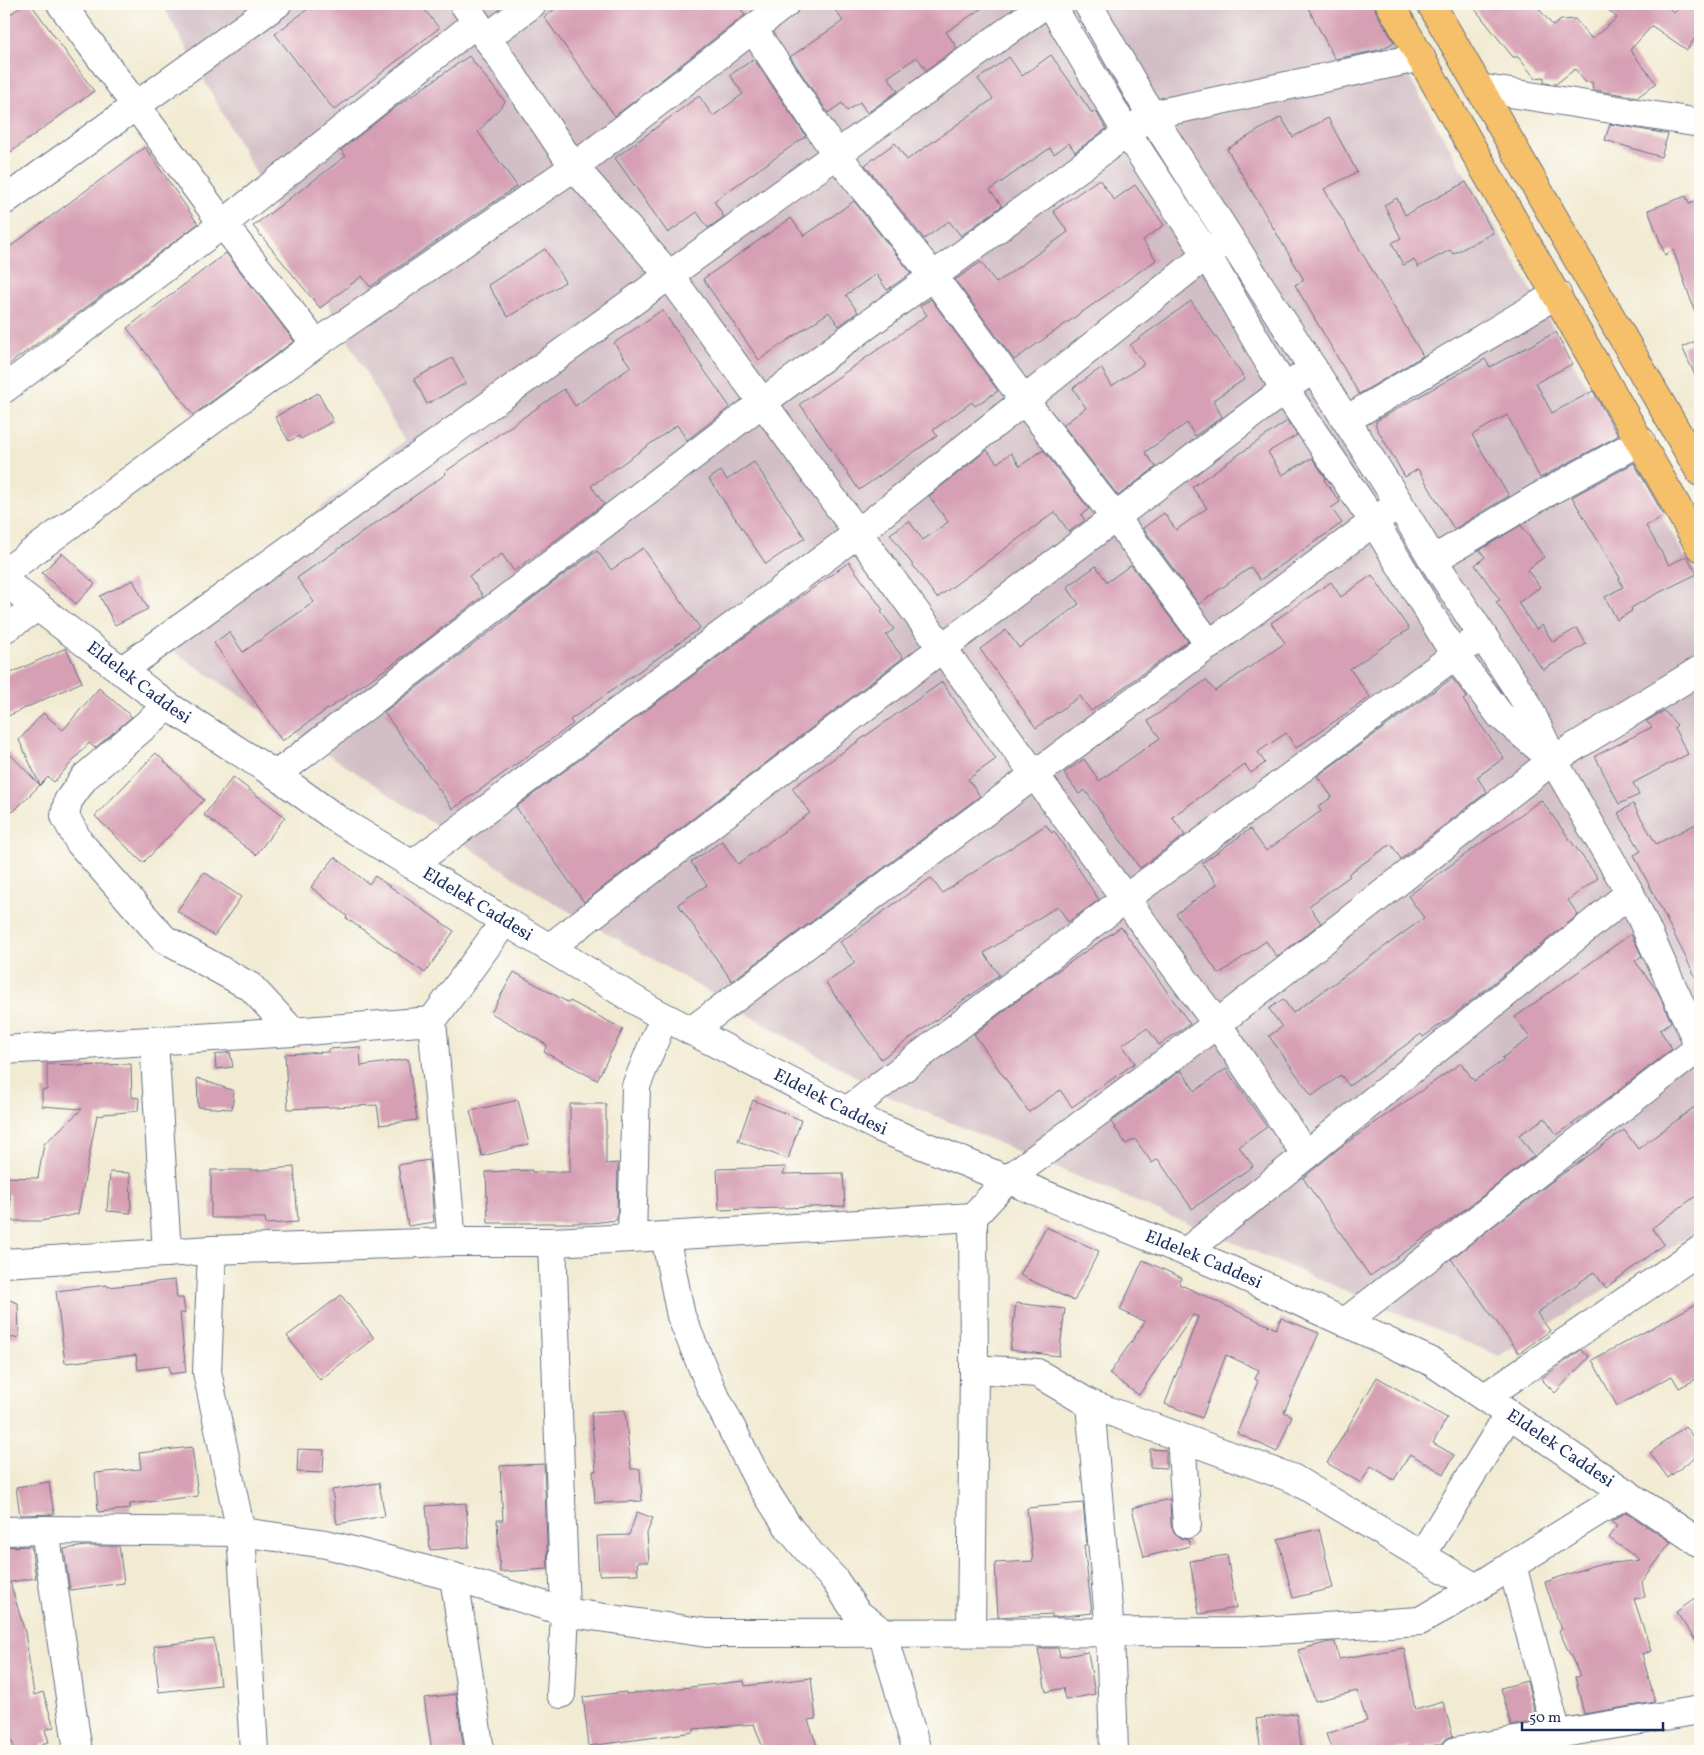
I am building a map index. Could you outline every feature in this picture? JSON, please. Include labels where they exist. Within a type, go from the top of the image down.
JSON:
[{"type":"main road","points":[[1390,4],[1700,547]]},
{"type":"main road","points":[[1431,4],[1700,472]]},
{"type":"street","points":[[61,4],[223,224],[316,344]]},
{"type":"street","points":[[4,201],[277,4]]},
{"type":"street","points":[[4,389],[223,224],[475,22],[532,4]]},
{"type":"street","points":[[4,573],[316,344],[574,167],[785,4]]},
{"type":"street","points":[[121,671],[1045,4]]},
{"type":"street","points":[[1051,4],[1127,133],[1207,255],[1284,390],[1374,522],[1455,655],[1500,715],[1553,760]]},
{"type":"street","points":[[1088,4],[1151,115],[1526,702],[1553,760],[1630,892],[1700,1048],[1345,1322]]},
{"type":"street","points":[[475,22],[574,167],[670,276],[763,402],[1216,1024],[1306,1154]]},
{"type":"street","points":[[753,29],[837,155],[933,276],[1024,400],[1116,517],[1210,644]]},
{"type":"street","points":[[276,775],[763,402],[1151,115],[1421,57]]},
{"type":"street","points":[[1479,88],[1700,123]]},
{"type":"street","points":[[412,866],[858,533],[1229,237]]},
{"type":"street","points":[[1346,420],[1557,294]]},
{"type":"street","points":[[549,948],[1313,368]]},
{"type":"street","points":[[1434,560],[1537,498],[1641,441]]},
{"type":"street","points":[[691,1031],[1399,503]]},
{"type":"street","name":"Eldelek Caddesi","points":[[4,580],[168,706],[276,775],[337,819],[653,1012],[878,1127],[1228,1269],[1432,1362],[1700,1543]]},
{"type":"street","points":[[4,629],[38,607]]},
{"type":"street","points":[[847,1111],[1125,899],[1483,634]]},
{"type":"street","points":[[971,1632],[974,1217],[1008,1179],[1216,1024],[1553,760],[1700,670]]},
{"type":"street","points":[[168,706],[85,777],[68,801],[65,816],[79,842],[164,938],[250,986],[293,1032]]},
{"type":"street","points":[[1186,1252],[1630,892]]},
{"type":"street","points":[[452,1242],[432,1020],[505,921]]},
{"type":"street","points":[[4,1050],[293,1032],[432,1020]]},
{"type":"street","points":[[632,1238],[636,1086],[657,1034]]},
{"type":"street","points":[[154,1040],[167,1253]]},
{"type":"street","points":[[4,1263],[212,1250],[452,1242],[552,1242],[974,1217]]},
{"type":"street","points":[[665,1236],[681,1316],[711,1388],[758,1480],[789,1528],[834,1579],[857,1613],[882,1632],[916,1751]]},
{"type":"street","points":[[552,1242],[565,1612],[561,1694]]},
{"type":"street","points":[[212,1250],[207,1372],[241,1532],[254,1751]]},
{"type":"street","points":[[1485,1397],[1700,1250]]},
{"type":"street","points":[[974,1370],[1037,1373],[1090,1404],[1294,1479],[1476,1588]]},
{"type":"street","points":[[1090,1404],[1110,1632],[1114,1751]]},
{"type":"street","points":[[1422,1555],[1509,1414]]},
{"type":"street","points":[[1181,1438],[1187,1524]]},
{"type":"street","points":[[4,1531],[241,1532],[326,1544],[454,1577],[565,1612],[707,1633],[1245,1632],[1420,1621],[1476,1588],[1626,1493]]},
{"type":"street","points":[[45,1530],[78,1751]]},
{"type":"street","points":[[1512,1565],[1557,1734]]},
{"type":"street","points":[[454,1577],[480,1751]]},
{"type":"street","points":[[1456,1751],[1700,1710]]},
{"type":"shaded area","points":[[162,4],[1367,4],[1700,583],[1700,1229],[1499,1356],[893,1098],[544,897],[156,640],[404,441]]},
{"type":"building","points":[[24,4],[31,4],[94,91],[4,157],[4,19]]},
{"type":"building","points":[[314,4],[420,4],[439,28],[334,110],[275,34]]},
{"type":"building","points":[[562,4],[737,4],[745,15],[615,116],[544,17]]},
{"type":"building","points":[[831,4],[988,4],[946,32],[957,48],[926,70],[917,57],[888,77],[898,91],[867,113],[860,102],[847,111],[842,103],[828,113],[790,57],[843,21]]},
{"type":"building","points":[[1306,4],[1374,4],[1376,12],[1394,42],[1380,50],[1335,59]]},
{"type":"building","points":[[1471,4],[1535,4],[1553,26],[1561,20],[1575,19],[1592,39],[1617,18],[1602,4],[1665,4],[1674,13],[1683,4],[1700,4],[1700,31],[1687,50],[1652,26],[1630,50],[1656,83],[1638,97],[1593,90],[1592,82],[1585,82],[1575,69],[1556,84],[1544,83],[1544,77],[1535,78],[1518,57],[1513,57]]},
{"type":"building","points":[[1051,55],[1092,113],[1096,111],[1106,129],[1075,152],[1069,143],[1054,154],[1050,148],[990,190],[1002,206],[961,236],[949,221],[924,239],[865,165],[895,143],[907,160],[993,99],[978,79],[1009,57],[1022,76]]},
{"type":"building","points":[[469,56],[505,102],[478,132],[517,186],[370,287],[362,276],[320,308],[253,226],[346,156],[341,150],[390,111]]},
{"type":"building","points":[[754,59],[806,136],[714,201],[724,217],[708,228],[697,212],[668,233],[615,158],[699,96],[713,116],[743,94],[730,75]]},
{"type":"building","points":[[1281,117],[1293,137],[1328,118],[1357,172],[1324,189],[1423,356],[1359,394],[1295,285],[1304,280],[1227,149]]},
{"type":"building","points":[[1610,124],[1668,134],[1661,157],[1605,140]]},
{"type":"building","points":[[145,147],[198,224],[4,368],[4,251]]},
{"type":"building","points":[[1099,179],[1114,200],[1135,185],[1164,225],[1143,240],[1156,260],[1014,360],[955,280],[981,262],[996,283],[1068,232],[1053,211]]},
{"type":"building","points":[[1466,182],[1493,233],[1453,254],[1450,250],[1418,267],[1414,260],[1403,265],[1392,243],[1401,238],[1384,205],[1397,198],[1405,215]]},
{"type":"building","points":[[1686,196],[1689,204],[1700,200],[1700,320],[1698,320],[1673,250],[1665,255],[1648,210]]},
{"type":"building","points":[[854,201],[911,273],[887,290],[876,274],[846,295],[858,312],[839,326],[829,312],[759,360],[703,279],[791,218],[804,236]]},
{"type":"building","points":[[545,249],[565,282],[508,317],[488,285]]},
{"type":"building","points":[[226,253],[294,341],[193,415],[127,328]]},
{"type":"building","points":[[931,299],[998,391],[975,406],[972,402],[933,430],[937,436],[859,490],[800,404],[927,315],[920,306]]},
{"type":"building","points":[[1191,301],[1245,379],[1213,400],[1222,417],[1195,436],[1187,423],[1145,452],[1156,467],[1118,496],[1063,425],[1086,408],[1073,388],[1101,368],[1112,386],[1144,364],[1130,345]]},
{"type":"building","points":[[662,310],[730,407],[687,440],[677,425],[591,486],[604,504],[514,571],[502,554],[469,576],[483,596],[420,645],[282,741],[214,643],[229,632],[243,652],[314,602],[297,578],[564,389],[575,406],[631,367],[614,343]]},
{"type":"building","points":[[1556,332],[1572,364],[1536,383],[1552,413],[1593,391],[1618,436],[1540,478],[1507,415],[1472,435],[1509,496],[1454,529],[1418,469],[1405,477],[1376,427],[1376,421],[1485,359],[1490,367]]},
{"type":"building","points":[[1700,339],[1700,386],[1682,347]]},
{"type":"building","points":[[452,358],[466,383],[427,404],[414,379]]},
{"type":"building","points":[[318,393],[333,421],[301,439],[299,436],[289,441],[275,417]]},
{"type":"building","points":[[1287,421],[1297,435],[1268,452],[1282,475],[1312,458],[1326,478],[1324,480],[1340,502],[1331,508],[1342,523],[1260,580],[1251,567],[1199,604],[1143,528],[1164,513],[1176,530],[1207,508],[1192,487]]},
{"type":"building","points":[[987,450],[997,463],[1011,453],[1020,466],[1043,450],[1089,509],[1081,515],[1085,520],[1069,532],[1055,512],[937,598],[890,534],[909,521],[923,540],[948,522],[929,496]]},
{"type":"building","points":[[754,462],[805,538],[766,564],[709,479],[721,471],[727,480]]},
{"type":"building","points":[[1634,463],[1664,516],[1646,526],[1669,565],[1687,556],[1697,574],[1631,608],[1632,611],[1617,620],[1605,597],[1623,587],[1620,578],[1572,497]]},
{"type":"building","points":[[1521,525],[1544,557],[1527,570],[1540,587],[1518,603],[1536,629],[1542,625],[1553,642],[1577,628],[1586,644],[1543,670],[1496,602],[1500,600],[1475,565],[1485,557],[1480,550]]},
{"type":"building","points":[[643,548],[700,628],[570,720],[573,724],[453,809],[384,712],[560,577],[597,551],[611,570]]},
{"type":"building","points":[[62,553],[95,584],[76,604],[42,573]]},
{"type":"building","points":[[849,562],[894,629],[886,635],[903,658],[584,902],[516,807]]},
{"type":"building","points":[[1131,565],[1188,641],[1091,711],[1080,696],[1036,728],[980,649],[1006,630],[1019,648],[1079,604],[1067,587],[1096,566],[1107,582]]},
{"type":"building","points":[[1372,575],[1409,629],[1350,669],[1370,697],[1296,748],[1286,733],[1258,752],[1265,763],[1251,773],[1245,765],[1172,817],[1185,835],[1140,868],[1085,790],[1079,794],[1064,773],[1084,759],[1099,781],[1160,738],[1148,721],[1206,680],[1215,691],[1285,643],[1271,623],[1331,582],[1341,597]]},
{"type":"building","points":[[133,580],[148,609],[115,625],[100,596]]},
{"type":"building","points":[[66,648],[82,682],[8,716],[4,706],[4,676]]},
{"type":"building","points":[[1452,678],[1467,697],[1463,700],[1504,758],[1477,777],[1487,792],[1401,859],[1391,844],[1348,874],[1350,876],[1309,906],[1321,923],[1277,957],[1266,941],[1219,974],[1176,914],[1217,884],[1202,863],[1250,829],[1266,851],[1321,811],[1318,807],[1332,797],[1317,776]]},
{"type":"building","points":[[942,682],[996,759],[968,779],[980,796],[732,981],[678,904],[707,885],[691,862],[722,841],[738,864],[810,813],[792,788]]},
{"type":"building","points":[[99,688],[132,717],[95,748],[89,743],[54,782],[48,777],[40,785],[19,740],[43,713],[63,730]]},
{"type":"building","points":[[1664,711],[1677,725],[1674,728],[1688,754],[1633,783],[1639,795],[1619,804],[1595,756],[1652,727],[1646,721]]},
{"type":"building","points":[[4,748],[40,785],[13,812],[4,803]]},
{"type":"building","points":[[156,753],[204,800],[143,863],[95,816]]},
{"type":"building","points":[[233,777],[285,817],[256,855],[204,815]]},
{"type":"building","points":[[1541,800],[1598,878],[1568,900],[1578,915],[1455,1014],[1423,1037],[1421,1034],[1349,1086],[1341,1075],[1312,1096],[1269,1036],[1282,1027],[1269,1009],[1283,999],[1293,1013],[1424,918],[1408,896]]},
{"type":"building","points":[[1633,804],[1656,844],[1700,822],[1700,986],[1634,855],[1641,851],[1618,813]]},
{"type":"building","points":[[1046,825],[1052,833],[1054,831],[1099,900],[1068,922],[1058,906],[984,953],[999,975],[881,1059],[826,983],[855,963],[840,942],[931,878],[942,893]]},
{"type":"building","points":[[335,857],[369,884],[375,876],[454,931],[425,973],[346,918],[347,916],[311,887]]},
{"type":"building","points":[[204,872],[241,897],[214,936],[177,911]]},
{"type":"building","points":[[1121,927],[1190,1024],[1159,1045],[1147,1028],[1122,1045],[1135,1063],[1072,1107],[1060,1090],[1029,1112],[974,1034],[1040,983]]},
{"type":"building","points":[[1631,934],[1642,956],[1635,961],[1658,992],[1671,1022],[1660,1030],[1672,1049],[1609,1098],[1557,1135],[1545,1118],[1519,1135],[1534,1156],[1459,1214],[1370,1276],[1303,1178],[1343,1145],[1461,1063],[1474,1081],[1504,1060],[1502,1058],[1530,1038],[1515,1017]]},
{"type":"building","points":[[514,972],[569,1003],[570,1001],[623,1029],[597,1080],[544,1052],[547,1045],[491,1013]]},
{"type":"building","points":[[360,1047],[361,1066],[408,1059],[417,1120],[380,1125],[377,1105],[288,1109],[285,1054],[328,1052],[328,1049]]},
{"type":"building","points":[[230,1052],[233,1067],[216,1069],[215,1055]]},
{"type":"building","points":[[47,1064],[76,1066],[131,1064],[132,1097],[139,1098],[138,1111],[104,1114],[103,1116],[97,1115],[78,1214],[41,1221],[11,1221],[10,1193],[4,1194],[4,1177],[38,1178],[44,1144],[82,1109],[42,1106],[42,1090],[47,1090]]},
{"type":"building","points":[[1226,1069],[1267,1127],[1239,1147],[1253,1166],[1192,1209],[1158,1159],[1152,1163],[1135,1139],[1126,1144],[1111,1122],[1181,1070],[1195,1091]]},
{"type":"building","points":[[197,1078],[234,1091],[232,1109],[198,1107]]},
{"type":"building","points":[[518,1100],[529,1144],[482,1156],[470,1111]]},
{"type":"building","points":[[753,1100],[801,1120],[788,1159],[738,1141]]},
{"type":"building","points":[[1700,1103],[1700,1193],[1652,1228],[1664,1244],[1606,1288],[1594,1272],[1537,1313],[1550,1331],[1519,1353],[1451,1259],[1536,1193],[1624,1130],[1638,1149]]},
{"type":"building","points":[[570,1104],[606,1104],[606,1164],[618,1163],[617,1220],[592,1223],[488,1223],[486,1172],[532,1170],[532,1172],[570,1172]]},
{"type":"building","points":[[429,1160],[434,1222],[408,1226],[398,1165]]},
{"type":"building","points":[[294,1167],[298,1222],[266,1224],[265,1218],[211,1218],[211,1170],[260,1170]]},
{"type":"building","points":[[786,1167],[783,1174],[843,1173],[845,1206],[719,1210],[717,1169]]},
{"type":"building","points":[[110,1172],[130,1173],[131,1213],[107,1211]]},
{"type":"building","points":[[1046,1227],[1099,1251],[1074,1301],[1020,1275]]},
{"type":"building","points":[[1143,1260],[1182,1278],[1179,1284],[1276,1329],[1281,1318],[1319,1333],[1284,1412],[1292,1416],[1277,1452],[1237,1433],[1258,1381],[1255,1379],[1259,1370],[1226,1355],[1202,1418],[1165,1404],[1198,1317],[1193,1315],[1139,1395],[1109,1374],[1145,1322],[1120,1310]]},
{"type":"building","points":[[175,1280],[177,1298],[183,1298],[185,1313],[180,1313],[186,1372],[170,1374],[169,1366],[138,1370],[136,1355],[65,1363],[56,1291]]},
{"type":"building","points":[[341,1295],[374,1338],[320,1380],[287,1336]]},
{"type":"building","points":[[4,1298],[18,1303],[19,1337],[4,1339]]},
{"type":"building","points":[[1700,1302],[1700,1377],[1679,1388],[1672,1376],[1617,1406],[1592,1360]]},
{"type":"building","points":[[1016,1303],[1065,1309],[1059,1356],[1010,1350]]},
{"type":"building","points":[[1581,1350],[1589,1357],[1555,1393],[1541,1379]]},
{"type":"building","points":[[1377,1377],[1447,1418],[1433,1443],[1454,1455],[1444,1474],[1410,1454],[1394,1480],[1371,1466],[1361,1483],[1327,1463]]},
{"type":"building","points":[[625,1410],[631,1469],[640,1469],[642,1501],[595,1503],[593,1471],[596,1471],[591,1412]]},
{"type":"building","points":[[1685,1426],[1700,1446],[1700,1453],[1668,1478],[1650,1453]]},
{"type":"building","points":[[192,1447],[198,1496],[130,1504],[130,1509],[98,1512],[95,1473],[141,1469],[139,1453]]},
{"type":"building","points":[[298,1449],[324,1450],[323,1473],[297,1472]]},
{"type":"building","points":[[1150,1449],[1166,1450],[1166,1468],[1150,1467]]},
{"type":"building","points":[[544,1464],[548,1569],[500,1572],[497,1520],[503,1520],[500,1466]]},
{"type":"building","points":[[49,1482],[54,1514],[20,1515],[16,1487]]},
{"type":"building","points":[[379,1483],[385,1516],[337,1524],[332,1490]]},
{"type":"building","points":[[1170,1499],[1171,1525],[1174,1532],[1180,1538],[1188,1540],[1190,1546],[1144,1557],[1132,1508]]},
{"type":"building","points":[[466,1503],[469,1547],[430,1550],[426,1506]]},
{"type":"building","points":[[1083,1503],[1087,1545],[1084,1545],[1092,1613],[1056,1617],[1052,1617],[1052,1614],[998,1617],[995,1563],[1033,1561],[1027,1508]]},
{"type":"building","points":[[637,1512],[653,1518],[647,1533],[649,1562],[637,1562],[638,1574],[599,1575],[597,1536],[629,1535]]},
{"type":"building","points":[[1626,1512],[1671,1542],[1642,1582],[1645,1597],[1634,1599],[1651,1651],[1642,1654],[1655,1702],[1584,1714],[1575,1677],[1580,1676],[1559,1631],[1561,1630],[1545,1582],[1595,1565],[1640,1560],[1609,1538],[1617,1526],[1611,1522]]},
{"type":"building","points":[[1319,1529],[1333,1588],[1293,1598],[1278,1539]]},
{"type":"building","points":[[31,1546],[36,1578],[10,1582],[25,1632],[34,1695],[43,1692],[54,1727],[45,1730],[49,1742],[41,1744],[43,1751],[15,1751],[4,1716],[4,1547]]},
{"type":"building","points":[[86,1546],[119,1546],[124,1583],[70,1590],[64,1549]]},
{"type":"building","points":[[1227,1555],[1236,1608],[1199,1614],[1190,1561]]},
{"type":"building","points":[[1700,1595],[1700,1647],[1676,1612]]},
{"type":"building","points":[[214,1639],[220,1685],[159,1692],[154,1646]]},
{"type":"building","points":[[1335,1642],[1339,1659],[1404,1648],[1415,1710],[1443,1702],[1453,1736],[1446,1739],[1443,1743],[1414,1751],[1411,1751],[1409,1746],[1392,1751],[1332,1751],[1326,1734],[1367,1721],[1357,1691],[1315,1701],[1298,1650]]},
{"type":"building","points":[[1058,1648],[1060,1657],[1088,1652],[1095,1694],[1065,1700],[1063,1688],[1046,1692],[1038,1649]]},
{"type":"building","points":[[811,1678],[816,1719],[808,1720],[819,1751],[764,1751],[754,1724],[694,1729],[694,1732],[589,1746],[583,1697],[744,1681],[745,1686]]},
{"type":"building","points":[[1527,1681],[1537,1721],[1511,1726],[1501,1688]]},
{"type":"building","points":[[456,1694],[464,1751],[432,1751],[424,1698]]},
{"type":"building","points":[[1296,1713],[1302,1751],[1261,1751],[1256,1719]]}]
